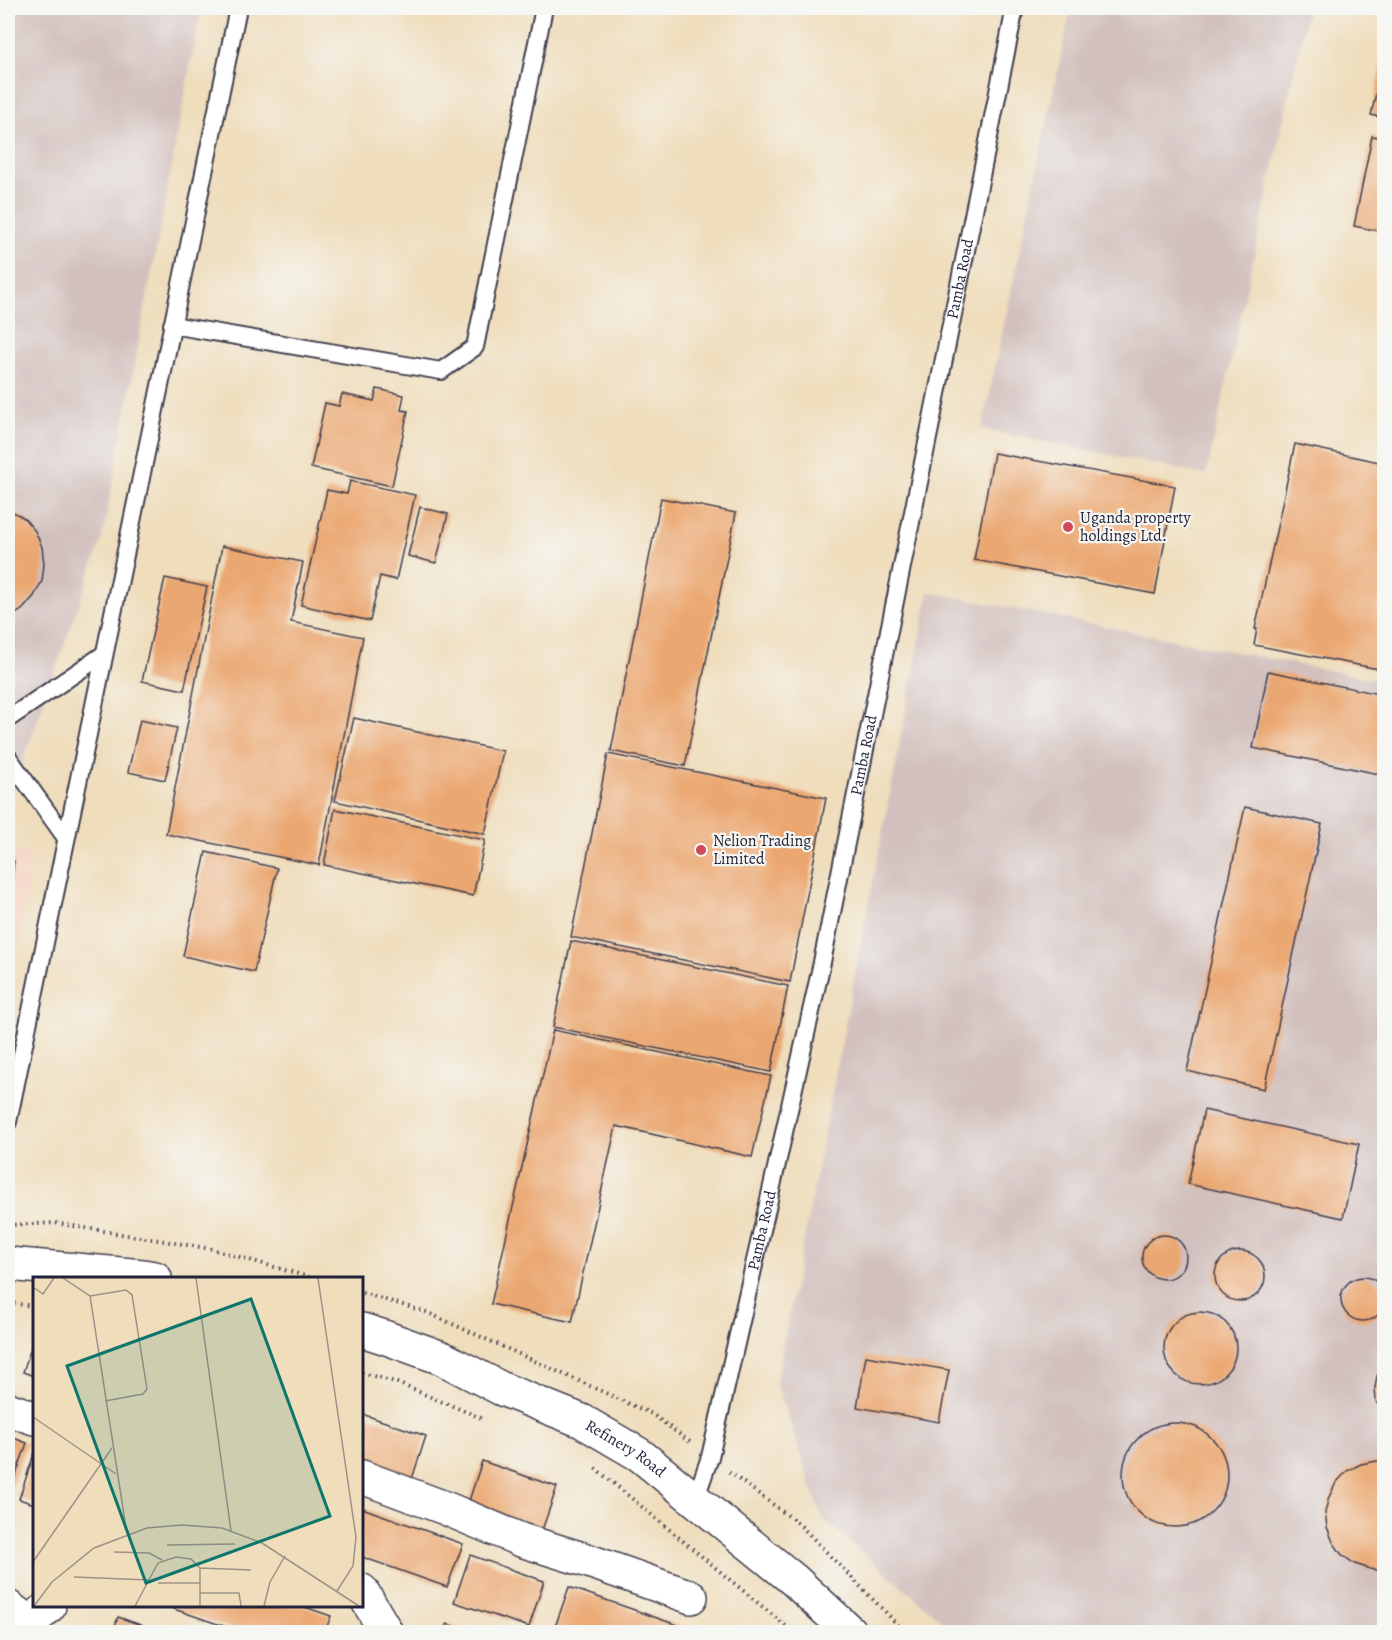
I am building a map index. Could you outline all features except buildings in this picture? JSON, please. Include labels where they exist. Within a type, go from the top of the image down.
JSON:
[{"type":"main road","points":[[8,1264],[149,1277]]},
{"type":"main road","name":"Refinery Road","points":[[363,1330],[442,1358],[502,1389],[582,1421],[640,1455],[794,1580],[850,1632]]},
{"type":"main road","points":[[8,1409],[33,1418]]},
{"type":"main road","points":[[363,1477],[521,1540],[691,1597]]},
{"type":"main road","points":[[363,1593],[386,1632]]},
{"type":"lane","points":[[8,1122],[238,8]]},
{"type":"lane","points":[[172,325],[441,371],[476,347],[543,8]]},
{"type":"lane","name":"Pamba Road","points":[[695,1500],[710,1457],[818,978],[1016,8]]},
{"type":"lane","points":[[8,719],[104,654]]},
{"type":"lane","points":[[8,757],[66,838]]},
{"type":"path","points":[[8,1303],[33,1306]]},
{"type":"path","points":[[363,1373],[395,1382],[490,1421]]},
{"type":"path","points":[[594,1468],[793,1632]]},
{"type":"shaded area","points":[[8,8],[201,8],[102,539],[9,800],[8,800]]},
{"type":"shaded area","points":[[1071,8],[1308,8],[1206,475],[982,429]]},
{"type":"shaded area","points":[[929,592],[1384,681],[1384,1632],[955,1632],[822,1518],[776,1382]]},
{"type":"shaded area","points":[[8,850],[32,853],[27,897],[8,992]]},
{"type":"place","name":"Uganda property holdings Ltd.","points":[[1068,527]]},
{"type":"place","name":"Nelion Trading Limited","points":[[701,850]]}]
